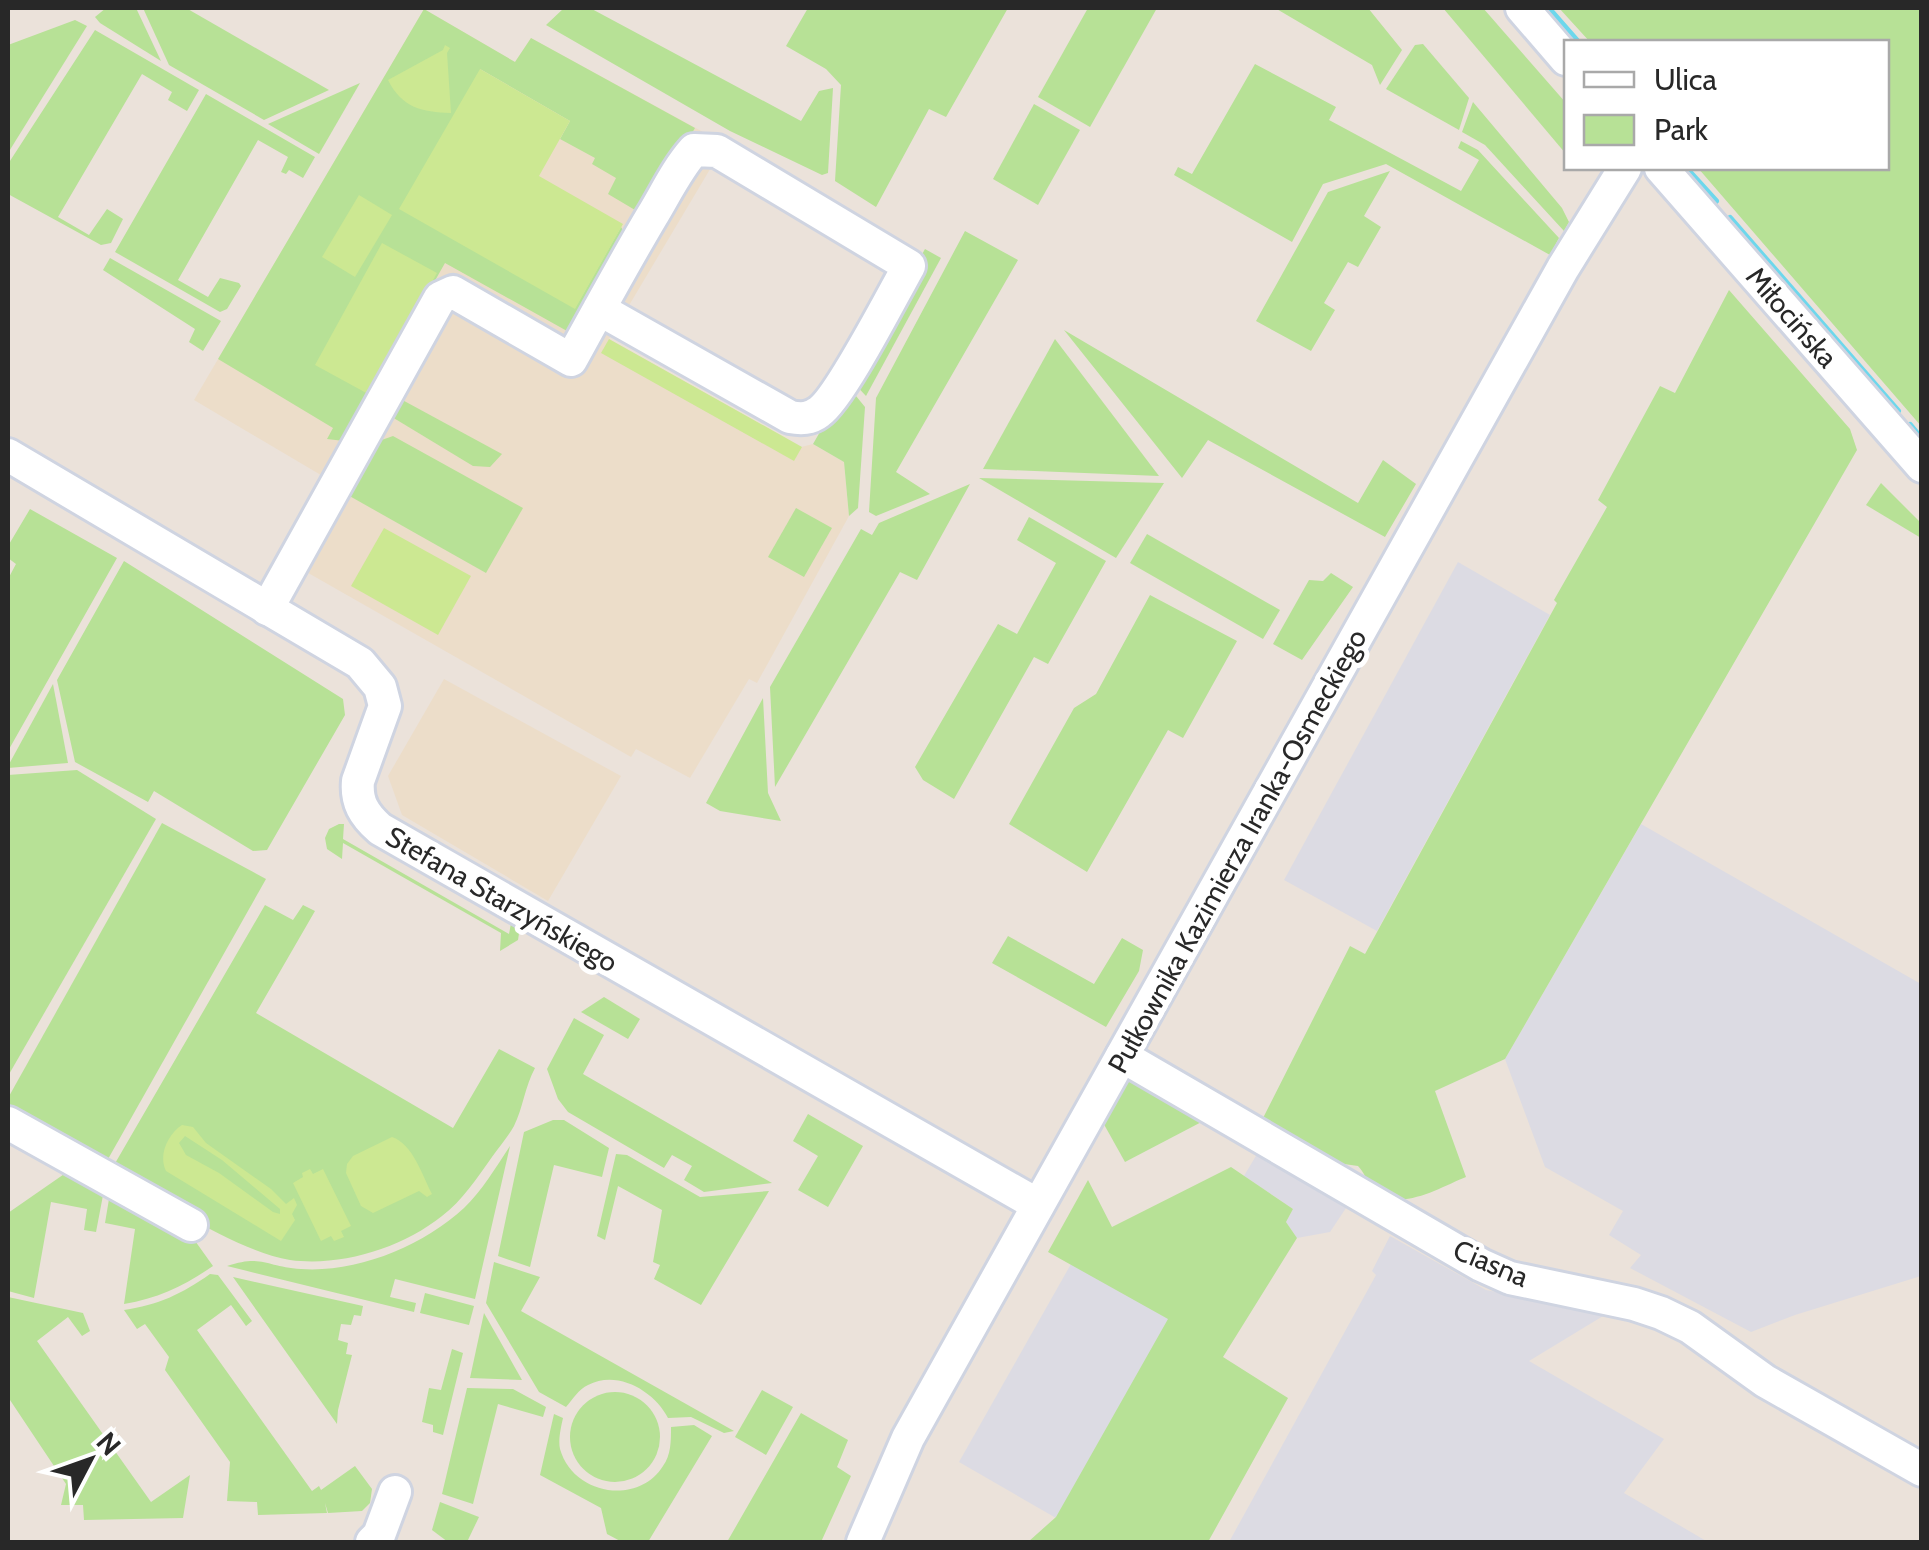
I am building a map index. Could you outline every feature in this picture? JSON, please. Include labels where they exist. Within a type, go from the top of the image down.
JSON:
[{"type":"street","points":[[1522,8],[1564,57]]},
{"type":"street","points":[[267,609],[440,298],[453,292],[571,360],[599,309],[685,160],[694,150],[717,151],[909,266],[840,385],[818,414],[802,419],[790,417],[599,309]]},
{"type":"street","name":"Pułkownika Kazimierza Iranka-Osmeckiego","points":[[863,1542],[908,1438],[1586,227],[1623,170]]},
{"type":"street","name":"Miłocińska","points":[[1663,170],[1922,466]]},
{"type":"street","name":"Stefana Starzyńskiego","points":[[8,455],[360,663],[380,688],[385,706],[358,780],[357,794],[364,812],[380,829],[1038,1205]]},
{"type":"street","name":"Ciasna","points":[[1122,1056],[1482,1266],[1510,1278],[1634,1304],[1690,1327],[1765,1380],[1922,1470]]},
{"type":"street","points":[[8,1123],[191,1225]]},
{"type":"street","points":[[372,1542],[395,1492]]},
{"type":"shaded area","points":[[424,9],[515,62],[531,38],[725,144],[609,339],[801,447],[813,444],[844,462],[849,516],[757,683],[749,679],[690,778],[636,749],[631,757],[303,570],[331,481],[194,400]]},
{"type":"shaded area","points":[[1458,562],[1550,615],[1377,931],[1284,880]]},
{"type":"shaded area","points":[[444,679],[621,776],[548,901],[402,815],[388,776]]},
{"type":"shaded area","points":[[1641,824],[1921,984],[1921,1276],[1751,1332],[1630,1268],[1641,1255],[1609,1235],[1623,1211],[1545,1167],[1505,1059]]},
{"type":"shaded area","points":[[1260,1149],[1320,1186],[1346,1208],[1330,1232],[1297,1238],[1286,1222],[1293,1209],[1244,1176]]},
{"type":"shaded area","points":[[1390,1236],[1486,1290],[1608,1313],[1529,1361],[1664,1439],[1624,1493],[1708,1542],[1229,1542],[1376,1275],[1372,1271]]},
{"type":"shaded area","points":[[1071,1264],[1169,1319],[1056,1518],[959,1462]]},
{"type":"green space","points":[[106,8],[136,8],[161,61],[100,23],[95,17]]},
{"type":"green space","points":[[143,8],[186,8],[329,90],[264,120],[169,65]]},
{"type":"green space","points":[[564,8],[590,8],[801,121],[819,91],[833,88],[828,173],[822,175],[730,131],[546,25]]},
{"type":"green space","points":[[808,8],[1008,8],[946,117],[929,109],[876,207],[835,181],[841,85],[826,69],[786,46]]},
{"type":"green space","points":[[1088,8],[1157,8],[1090,127],[1038,97]]},
{"type":"green space","points":[[1275,8],[1368,8],[1402,50],[1380,85],[1372,65]]},
{"type":"green space","points":[[1443,8],[1483,8],[1564,101],[1564,152]]},
{"type":"green space","points":[[1559,8],[1921,8],[1921,426],[1700,170],[1889,170],[1889,40],[1588,40]]},
{"type":"green space","points":[[424,9],[515,62],[531,38],[695,128],[649,206],[635,210],[608,194],[616,178],[592,164],[595,158],[560,139],[570,121],[480,69],[575,308],[621,227],[629,239],[574,329],[567,331],[445,263],[344,441],[327,439],[333,428],[218,359]]},
{"type":"green space","points":[[75,20],[87,26],[8,153],[8,45]]},
{"type":"green space","points":[[95,30],[199,90],[187,111],[168,100],[172,92],[142,74],[58,217],[89,235],[107,209],[123,219],[111,243],[101,245],[8,194],[8,164]]},
{"type":"green space","points":[[1423,44],[1469,98],[1459,130],[1386,89],[1415,45]]},
{"type":"green space","points":[[445,45],[450,48],[447,53],[451,113],[422,110],[406,102],[388,80],[443,50]]},
{"type":"green space","points":[[1255,64],[1336,107],[1329,120],[1461,191],[1479,160],[1458,148],[1461,141],[1478,150],[1559,238],[1550,255],[1386,164],[1323,184],[1292,242],[1174,175],[1178,167],[1192,174]]},
{"type":"green space","points":[[480,69],[570,121],[539,176],[623,224],[575,309],[399,209]]},
{"type":"green space","points":[[360,83],[319,154],[268,124]]},
{"type":"green space","points":[[206,94],[315,157],[303,178],[289,170],[286,174],[281,172],[288,157],[258,140],[178,280],[208,297],[220,278],[239,283],[241,286],[227,309],[220,312],[115,252]]},
{"type":"green space","points":[[1473,102],[1562,208],[1569,222],[1564,231],[1485,145],[1462,132]]},
{"type":"green space","points":[[1034,104],[1080,130],[1038,205],[993,179]]},
{"type":"green space","points":[[1390,171],[1364,216],[1381,227],[1358,267],[1348,262],[1324,303],[1335,310],[1311,351],[1256,321],[1328,192]]},
{"type":"green space","points":[[359,195],[392,215],[355,277],[322,257]]},
{"type":"green space","points":[[965,231],[1018,260],[896,472],[930,494],[876,516],[869,512],[876,398]]},
{"type":"green space","points":[[382,243],[437,273],[370,395],[315,365]]},
{"type":"green space","points":[[925,249],[941,258],[866,396],[851,380]]},
{"type":"green space","points":[[110,258],[221,321],[203,351],[189,342],[195,329],[103,270]]},
{"type":"green space","points":[[1729,290],[1850,429],[1857,450],[1505,1059],[1435,1091],[1466,1177],[1418,1197],[1393,1199],[1382,1195],[1358,1166],[1337,1163],[1263,1118],[1350,946],[1365,954],[1557,603],[1554,600],[1607,507],[1598,500],[1660,386],[1675,393]]},
{"type":"green space","points":[[1064,330],[1358,503],[1383,460],[1416,484],[1385,537],[1208,440],[1182,478]]},
{"type":"green space","points":[[609,339],[802,447],[794,461],[601,353]]},
{"type":"green space","points":[[1055,339],[1159,476],[983,469]]},
{"type":"green space","points":[[847,385],[865,407],[858,508],[849,516],[844,462],[813,444]]},
{"type":"green space","points":[[395,396],[502,454],[490,467],[473,466],[392,417]]},
{"type":"green space","points":[[393,436],[523,508],[486,573],[346,494],[376,442]]},
{"type":"green space","points":[[979,478],[1164,483],[1116,558]]},
{"type":"green space","points":[[1881,483],[1921,523],[1921,538],[1866,505]]},
{"type":"green space","points":[[970,484],[917,580],[900,572],[775,787],[770,687],[861,529],[872,535],[879,523]]},
{"type":"green space","points":[[796,508],[832,528],[804,577],[768,557]]},
{"type":"green space","points":[[30,509],[117,558],[8,751],[8,579],[16,564],[8,558],[8,546]]},
{"type":"green space","points":[[1029,517],[1106,561],[1048,664],[1034,657],[954,799],[923,780],[915,767],[998,624],[1017,634],[1056,563],[1017,540]]},
{"type":"green space","points":[[384,528],[471,576],[438,635],[351,586]]},
{"type":"green space","points":[[1147,534],[1280,610],[1263,639],[1130,563]]},
{"type":"green space","points":[[124,561],[343,699],[345,715],[267,850],[253,851],[154,791],[148,802],[75,762],[57,680]]},
{"type":"green space","points":[[1331,573],[1353,587],[1302,660],[1273,644],[1309,580],[1323,581]]},
{"type":"green space","points":[[1150,595],[1237,641],[1183,738],[1168,730],[1087,872],[1009,824],[1074,708],[1096,694]]},
{"type":"green space","points":[[53,684],[68,763],[8,768],[8,766]]},
{"type":"green space","points":[[763,698],[768,793],[781,821],[720,811],[706,803]]},
{"type":"green space","points":[[77,770],[156,819],[8,1076],[8,775]]},
{"type":"green space","points":[[162,823],[266,879],[103,1168],[8,1116],[8,1098]]},
{"type":"green space","points":[[344,824],[343,839],[509,934],[512,918],[520,927],[518,940],[500,951],[501,933],[343,843],[342,859],[327,849],[325,838],[329,829]]},
{"type":"green space","points":[[265,905],[293,920],[303,905],[315,911],[256,1013],[453,1128],[499,1049],[535,1068],[514,1126],[463,1196],[426,1227],[370,1253],[330,1261],[269,1255],[198,1223],[110,1172]]},
{"type":"green space","points":[[1008,936],[1094,984],[1122,938],[1143,950],[1139,971],[1106,1027],[992,963]]},
{"type":"green space","points":[[604,997],[640,1019],[628,1039],[581,1012]]},
{"type":"green space","points":[[574,1018],[604,1035],[583,1074],[772,1183],[704,1192],[684,1180],[692,1166],[672,1155],[664,1168],[568,1112],[558,1099],[547,1069]]},
{"type":"green space","points":[[1128,1078],[1211,1117],[1125,1162],[1101,1119],[1121,1082]]},
{"type":"green space","points":[[808,1114],[863,1146],[828,1207],[798,1190],[818,1156],[793,1141]]},
{"type":"green space","points":[[553,1120],[564,1120],[609,1148],[602,1177],[554,1165],[530,1267],[498,1256],[524,1132]]},
{"type":"green space","points":[[182,1125],[193,1127],[206,1143],[286,1204],[294,1198],[295,1220],[281,1241],[166,1171],[164,1152]],"holes":[[[185,1136],[222,1160],[280,1209],[280,1214],[186,1155],[179,1143]]]},
{"type":"green space","points":[[392,1137],[411,1153],[432,1194],[427,1197],[419,1191],[373,1213],[361,1206],[346,1173],[347,1164],[353,1156]]},
{"type":"green space","points":[[510,1146],[475,1299],[395,1279],[390,1297],[416,1303],[414,1312],[227,1266],[257,1261],[289,1268],[322,1269],[388,1254],[429,1234],[464,1208]]},
{"type":"green space","points":[[616,1154],[627,1155],[700,1197],[769,1191],[701,1305],[654,1279],[660,1265],[653,1262],[662,1210],[618,1186],[605,1240],[597,1236]]},
{"type":"green space","points":[[1231,1167],[1293,1209],[1286,1222],[1297,1238],[1223,1357],[1288,1398],[1208,1542],[1028,1542],[1056,1517],[1168,1319],[1048,1252],[1088,1180],[1112,1227]]},
{"type":"green space","points":[[310,1169],[313,1174],[323,1169],[351,1226],[341,1231],[344,1237],[334,1241],[331,1236],[321,1241],[293,1183]]},
{"type":"green space","points":[[70,1170],[104,1190],[96,1232],[84,1230],[87,1209],[51,1202],[34,1298],[8,1291],[8,1213]]},
{"type":"green space","points":[[110,1193],[188,1231],[213,1266],[171,1290],[124,1304],[135,1229],[105,1223]]},
{"type":"green space","points":[[494,1262],[540,1277],[521,1311],[734,1431],[724,1433],[691,1417],[668,1418],[645,1392],[623,1382],[611,1380],[588,1385],[566,1407],[539,1392],[486,1303]]},
{"type":"green space","points":[[210,1274],[218,1275],[252,1321],[246,1326],[231,1305],[197,1330],[312,1491],[319,1486],[321,1490],[355,1466],[372,1489],[370,1503],[362,1511],[328,1513],[325,1503],[327,1513],[258,1515],[257,1502],[227,1501],[230,1462],[165,1370],[169,1357],[145,1324],[137,1329],[124,1310],[169,1298]]},
{"type":"green space","points":[[233,1277],[363,1306],[361,1316],[354,1315],[351,1325],[341,1324],[338,1340],[348,1343],[346,1354],[352,1355],[337,1424]]},
{"type":"green space","points":[[425,1293],[474,1306],[469,1325],[420,1313]]},
{"type":"green space","points":[[8,1297],[83,1313],[90,1331],[82,1336],[68,1317],[37,1341],[151,1502],[190,1475],[183,1518],[84,1520],[83,1505],[61,1505],[66,1484],[8,1397]]},
{"type":"green space","points":[[484,1313],[522,1380],[470,1378]]},
{"type":"green space","points":[[452,1349],[463,1353],[443,1435],[433,1432],[433,1425],[422,1422],[429,1388],[441,1390]]},
{"type":"green space","points":[[467,1388],[513,1389],[546,1407],[543,1417],[498,1404],[473,1504],[442,1494]]},
{"type":"green space","points":[[762,1390],[793,1407],[766,1455],[735,1437]]},
{"type":"green space","points":[[615,1392],[647,1405],[660,1437],[647,1469],[615,1482],[583,1469],[570,1437],[583,1405]]},
{"type":"green space","points":[[801,1413],[848,1440],[837,1467],[851,1476],[821,1542],[727,1542]]},
{"type":"green space","points":[[554,1414],[563,1418],[559,1445],[567,1465],[578,1477],[607,1490],[638,1487],[652,1479],[668,1457],[671,1427],[694,1425],[712,1436],[648,1542],[622,1542],[607,1534],[601,1508],[540,1475]]},
{"type":"green space","points":[[440,1502],[479,1517],[467,1542],[448,1542],[432,1530]]},
{"type":"waterway","points":[[1550,10],[1576,40]]},
{"type":"waterway","points":[[1688,170],[1716,201]]},
{"type":"waterway","points":[[1730,218],[1898,411]]},
{"type":"waterway","points":[[1910,425],[1919,436]]}]
